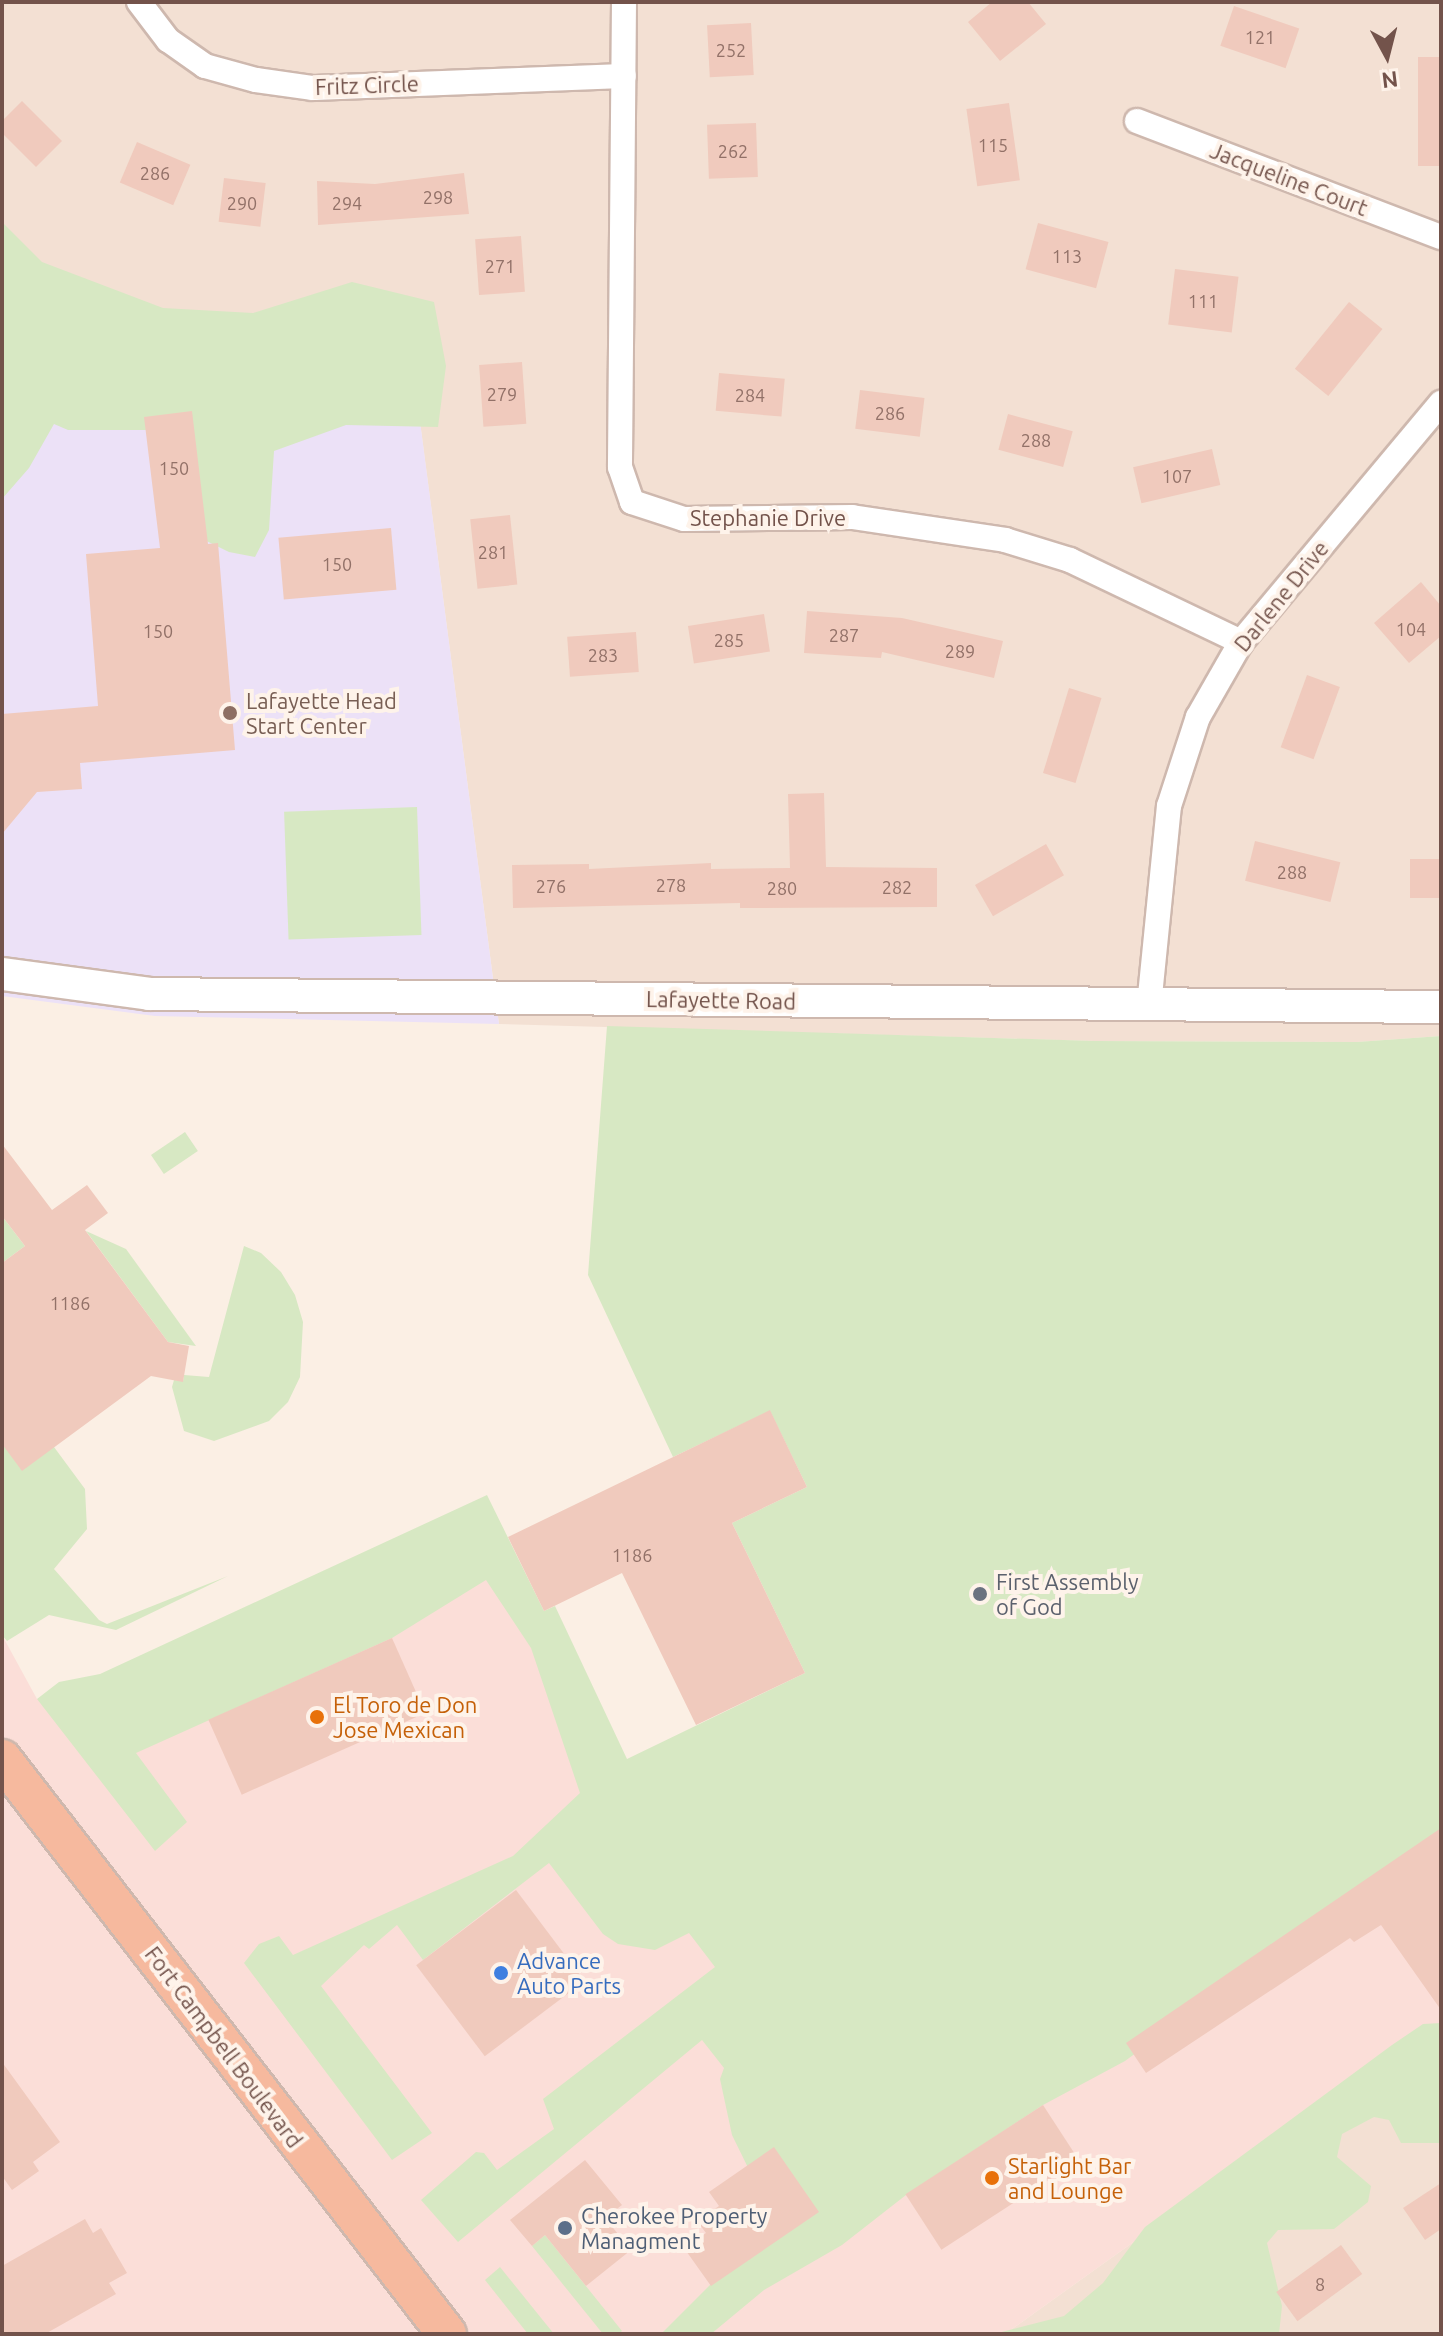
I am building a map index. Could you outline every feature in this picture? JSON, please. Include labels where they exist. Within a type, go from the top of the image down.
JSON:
[{"type":"highway","name":"Fort Campbell Boulevard","points":[[2,1759],[447,2334]]},
{"type":"main road","name":"Lafayette Road","points":[[2,974],[149,994],[1441,1007]]},
{"type":"street","name":"Fritz Circle","points":[[139,2],[168,40],[205,66],[256,80],[313,88],[624,76]]},
{"type":"street","name":"Stephanie Drive","points":[[624,2],[620,467],[632,502],[684,519],[852,517],[1005,540],[1070,560],[1241,642]]},
{"type":"street","name":"Jacqueline Court","points":[[1137,121],[1441,237]]},
{"type":"street","name":"Darlene Drive","points":[[1149,1006],[1169,806],[1198,717],[1241,642],[1437,418]]},
{"type":"shaded area","points":[[2,2],[1441,2],[1441,1036],[1357,1042],[1095,1041],[499,1024],[418,407],[2,278]]},
{"type":"shaded area","name":"Lafayette Head Start Center","points":[[2,279],[418,406],[499,1024],[155,1016],[2,996]]},
{"type":"shaded area","points":[[493,1553],[597,1778],[1441,1802],[1441,2022],[1005,2334],[2,2334],[2,1635],[37,1699]]},
{"type":"shaded area","points":[[1441,2022],[1441,2334],[1005,2334]]},
{"type":"green space","points":[[2,222],[42,262],[163,308],[253,313],[352,282],[434,302],[446,366],[438,427],[346,425],[274,451],[269,530],[255,557],[229,552],[188,532],[166,430],[68,430],[54,424],[29,468],[2,499]]},
{"type":"green space","points":[[417,807],[421,935],[289,940],[284,812]]},
{"type":"green space","name":"First Assembly of God","points":[[607,1026],[1095,1041],[1357,1042],[1441,1036],[1441,1829],[1125,2061],[1043,2105],[906,2195],[842,2245],[764,2290],[711,2334],[661,2334],[711,2284],[758,2188],[732,2135],[720,2079],[724,2068],[702,2040],[458,2242],[421,2200],[476,2152],[484,2153],[497,2170],[554,2129],[543,2099],[715,1967],[689,1933],[655,1950],[618,1944],[603,1934],[549,1863],[423,1960],[397,1925],[369,1949],[364,1945],[321,1986],[432,2133],[392,2160],[244,1963],[259,1944],[279,1936],[293,1955],[513,1856],[580,1793],[531,1648],[486,1580],[392,1638],[136,1753],[187,1822],[155,1851],[37,1699],[59,1682],[100,1674],[487,1495],[544,1611],[555,1606],[627,1759],[805,1673],[732,1523],[807,1487],[770,1411],[673,1457],[588,1275]]},
{"type":"green space","points":[[185,1132],[198,1151],[164,1174],[151,1155]]},
{"type":"green space","points":[[2,1216],[25,1246],[2,1263]]},
{"type":"green space","points":[[86,1231],[126,1249],[196,1346],[168,1342]]},
{"type":"green space","points":[[244,1246],[261,1253],[281,1272],[295,1295],[303,1322],[300,1377],[288,1402],[269,1421],[214,1441],[184,1431],[172,1387],[174,1380],[183,1381],[184,1375],[209,1377]]},
{"type":"green space","points":[[2,1444],[54,1447],[85,1489],[87,1529],[54,1569],[99,1620],[107,1624],[228,1576],[116,1630],[49,1615],[7,1641],[2,1635]]},
{"type":"green space","points":[[1441,2023],[1441,2143],[1401,2143],[1389,2120],[1374,2117],[1342,2134],[1337,2157],[1371,2186],[1368,2202],[1334,2229],[1278,2230],[1267,2243],[1282,2306],[1279,2334],[994,2334],[1064,2316],[1103,2283],[1145,2227],[1392,2045],[1423,2024]]},
{"type":"green space","points":[[545,2235],[622,2331],[603,2334],[532,2246]]},
{"type":"green space","points":[[500,2267],[554,2334],[528,2334],[485,2280]]},
{"type":"building","points":[[992,2],[1028,2],[1046,24],[1000,61],[968,22]]},
{"type":"building","points":[[1234,6],[1299,28],[1286,68],[1220,46]]},
{"type":"building","points":[[751,23],[754,75],[710,77],[707,25]]},
{"type":"building","points":[[1418,57],[1441,57],[1441,166],[1418,166]]},
{"type":"building","points":[[22,101],[62,141],[36,167],[2,133],[2,121]]},
{"type":"building","points":[[1009,103],[1020,180],[977,186],[966,109]]},
{"type":"building","points":[[756,123],[758,177],[709,179],[707,125]]},
{"type":"building","points":[[137,142],[190,165],[173,205],[120,183]]},
{"type":"building","points":[[464,173],[469,214],[318,225],[317,181],[375,184]]},
{"type":"building","points":[[224,178],[266,183],[260,227],[219,222]]},
{"type":"building","points":[[1038,223],[1109,242],[1096,288],[1026,269]]},
{"type":"building","points":[[521,236],[525,292],[479,295],[475,239]]},
{"type":"building","points":[[1175,269],[1239,277],[1232,332],[1168,325]]},
{"type":"building","points":[[1349,302],[1382,329],[1328,396],[1295,369]]},
{"type":"building","points":[[522,362],[526,424],[483,427],[479,365]]},
{"type":"building","points":[[719,373],[785,379],[781,417],[716,411]]},
{"type":"building","points":[[860,390],[925,398],[920,437],[855,429]]},
{"type":"building","name":"Lafayette Head Start Center","points":[[192,411],[208,544],[218,543],[235,750],[80,763],[82,789],[37,792],[2,834],[2,714],[98,706],[86,554],[160,548],[144,417]]},
{"type":"building","points":[[1008,414],[1073,431],[1063,467],[998,450]]},
{"type":"building","points":[[1212,449],[1220,485],[1141,503],[1133,467]]},
{"type":"building","points":[[510,515],[517,585],[478,589],[470,519]]},
{"type":"building","points":[[391,528],[396,590],[284,600],[278,538]]},
{"type":"building","points":[[1421,582],[1441,606],[1441,636],[1409,663],[1374,623]]},
{"type":"building","points":[[807,611],[902,618],[1003,641],[994,678],[882,652],[881,658],[804,653]]},
{"type":"building","points":[[764,614],[770,652],[694,664],[688,626]]},
{"type":"building","points":[[636,632],[639,672],[570,677],[567,637]]},
{"type":"building","points":[[1307,675],[1340,687],[1314,759],[1281,747]]},
{"type":"building","points":[[1069,688],[1102,698],[1075,783],[1043,773]]},
{"type":"building","points":[[824,793],[826,867],[937,868],[937,907],[740,908],[740,903],[513,908],[512,865],[589,864],[589,869],[711,863],[711,869],[790,868],[788,794]]},
{"type":"building","points":[[1255,841],[1340,862],[1330,902],[1245,881]]},
{"type":"building","points":[[1046,844],[1064,875],[993,916],[975,885]]},
{"type":"building","points":[[1410,859],[1441,859],[1441,898],[1410,898]]},
{"type":"building","points":[[2,1144],[52,1210],[87,1185],[108,1213],[85,1230],[168,1342],[189,1346],[183,1382],[151,1376],[22,1471],[2,1444],[2,1263],[25,1246],[2,1216]]},
{"type":"building","points":[[770,1410],[807,1487],[732,1523],[805,1673],[696,1725],[622,1573],[544,1611],[508,1537]]},
{"type":"building","name":"El Toro de Don Jose Mexican","points":[[392,1638],[425,1713],[242,1795],[208,1720]]},
{"type":"building","points":[[1441,1828],[1441,2010],[1381,1925],[1354,1942],[1350,1938],[1146,2073],[1126,2043]]},
{"type":"building","name":"Advance Auto Parts","points":[[516,1890],[585,1981],[485,2056],[416,1965]]},
{"type":"building","points":[[2,2062],[60,2142],[33,2162],[39,2171],[12,2190],[2,2176]]},
{"type":"building","name":"Starlight Bar and Lounge","points":[[1043,2105],[1079,2160],[941,2250],[905,2194]]},
{"type":"building","points":[[774,2147],[819,2212],[711,2286],[684,2248],[706,2233],[697,2221],[719,2206],[709,2192]]},
{"type":"building","name":"Cherokee Property Managment","points":[[585,2160],[622,2205],[605,2218],[631,2250],[586,2286],[545,2235],[532,2246],[510,2220]]},
{"type":"building","points":[[1441,2183],[1441,2229],[1425,2240],[1403,2208]]},
{"type":"building","points":[[85,2219],[93,2233],[101,2228],[127,2273],[109,2283],[116,2294],[45,2334],[2,2334],[2,2266]]},
{"type":"building","points":[[1341,2245],[1362,2274],[1297,2321],[1276,2292]]},
{"type":"place","name":"Lafayette Head Start Center","points":[[230,713]]},
{"type":"place","name":"First Assembly of God","points":[[980,1594]]},
{"type":"place","name":"El Toro de Don Jose Mexican","points":[[317,1717]]},
{"type":"place","name":"Advance Auto Parts","points":[[501,1973]]},
{"type":"place","name":"Starlight Bar and Lounge","points":[[992,2178]]},
{"type":"place","name":"Cherokee Property Managment","points":[[565,2228]]}]
